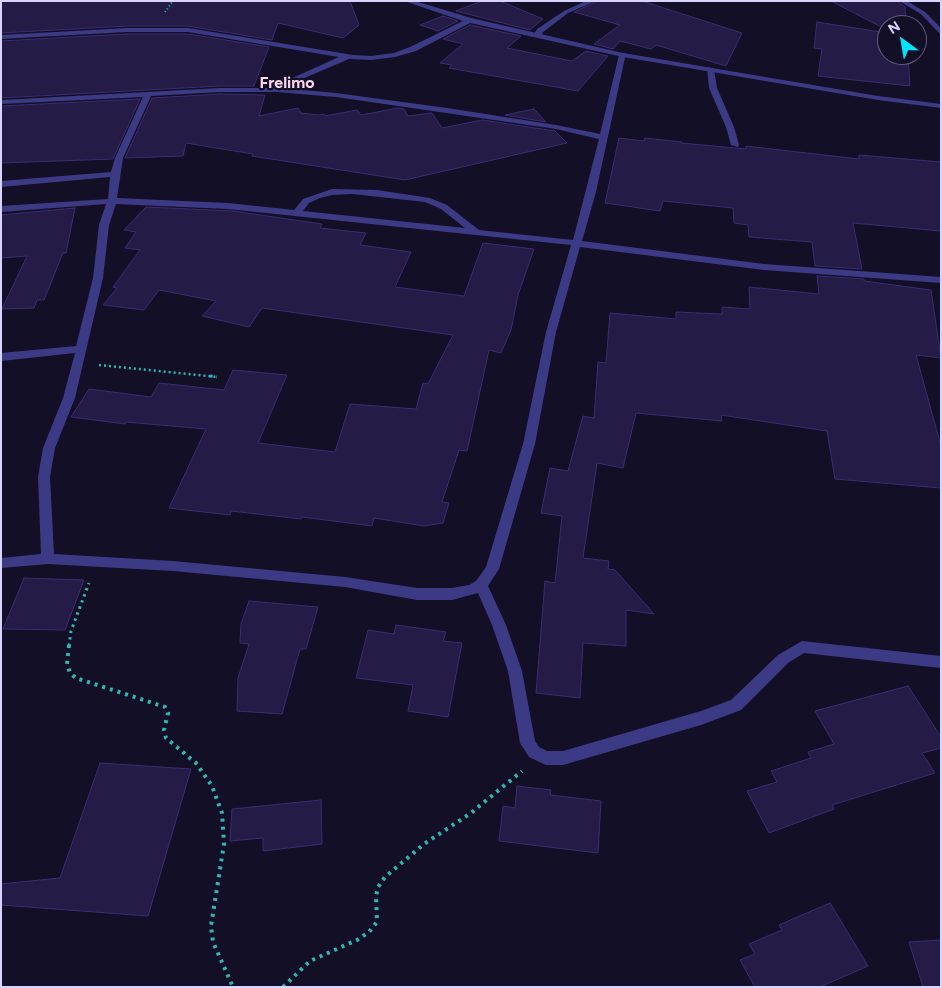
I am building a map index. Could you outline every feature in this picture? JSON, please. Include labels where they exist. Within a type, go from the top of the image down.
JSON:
[{"type":"street","points":[[407,1],[469,20],[623,54],[878,98],[941,106]]},
{"type":"street","points":[[537,36],[540,30],[566,12],[593,1]]},
{"type":"street","points":[[902,1],[923,13],[941,34]]},
{"type":"street","points":[[1,38],[127,30],[188,30],[348,56],[371,58],[395,56],[413,50],[469,20]]},
{"type":"street","points":[[1,562],[48,559],[243,571],[345,582],[417,594],[452,594],[472,590],[481,585],[492,569],[529,444],[551,332],[591,192],[602,137],[623,54]]},
{"type":"street","points":[[269,90],[348,56]]},
{"type":"street","points":[[710,69],[713,88],[730,127],[735,145]]},
{"type":"street","points":[[1,102],[269,90],[336,95],[430,107],[556,127],[602,137]]},
{"type":"street","points":[[48,559],[44,477],[49,448],[68,398],[78,362],[98,278],[104,225],[112,202],[115,174],[123,149],[148,94]]},
{"type":"street","points":[[1,184],[115,174]]},
{"type":"street","points":[[296,214],[306,201],[316,196],[332,192],[352,191],[377,193],[427,200],[444,207],[477,233]]},
{"type":"street","points":[[1,209],[112,202],[228,206],[575,243],[764,267],[941,280]]},
{"type":"street","points":[[1,357],[81,349]]},
{"type":"street","points":[[481,585],[499,625],[515,671],[528,743],[539,756],[563,758],[736,706],[783,658],[802,647],[941,662]]},
{"type":"path","points":[[78,362],[217,377]]},
{"type":"path","points":[[96,562],[72,630],[67,664],[70,673],[76,678],[165,706],[168,713],[164,730],[166,738],[196,764],[212,786],[222,814],[224,844],[211,926],[213,942],[233,987]]},
{"type":"path","points":[[283,987],[310,961],[357,940],[369,932],[377,922],[376,896],[378,887],[385,877],[424,844],[502,789],[539,756]]},
{"type":"building","points":[[1,1],[350,1],[359,25],[343,38],[278,23],[272,40],[188,26],[127,26],[1,33]]},
{"type":"building","points":[[482,1],[500,1],[543,19],[530,30],[456,11]]},
{"type":"building","points":[[598,1],[642,1],[742,33],[726,66],[656,45],[651,49],[620,41],[613,49],[594,44],[620,25],[574,12]]},
{"type":"building","points":[[831,1],[897,1],[905,7],[905,15],[877,15],[877,25]]},
{"type":"building","points":[[443,16],[458,21],[438,31],[420,25]]},
{"type":"building","points":[[817,22],[877,31],[877,65],[909,65],[910,86],[818,76],[822,49],[814,48]]},
{"type":"building","points":[[470,25],[521,36],[507,48],[572,61],[586,51],[608,56],[578,91],[449,68],[452,65],[440,63],[463,44],[443,39]]},
{"type":"building","points":[[127,34],[188,34],[269,47],[254,86],[220,86],[1,98],[1,41]]},
{"type":"building","points":[[220,94],[265,95],[259,116],[298,108],[301,113],[324,114],[325,116],[357,110],[361,115],[398,108],[404,109],[408,116],[432,113],[442,128],[482,120],[555,131],[567,143],[405,180],[252,156],[253,154],[186,143],[183,156],[125,158],[152,98]]},
{"type":"building","points":[[140,99],[113,159],[1,163],[1,106]]},
{"type":"building","points":[[534,109],[546,122],[505,115]]},
{"type":"building","points":[[619,138],[644,141],[645,138],[746,149],[746,146],[859,159],[859,155],[941,162],[941,231],[853,223],[862,269],[815,266],[812,242],[749,237],[748,225],[734,223],[733,208],[663,201],[660,211],[605,203]]},
{"type":"building","points":[[146,207],[233,211],[322,224],[320,228],[366,233],[360,245],[411,252],[395,287],[464,296],[483,243],[534,249],[518,295],[511,330],[501,353],[489,350],[467,451],[459,450],[442,502],[449,503],[443,523],[424,526],[374,518],[372,526],[302,517],[301,519],[231,511],[230,515],[169,508],[206,429],[126,422],[125,424],[71,417],[89,389],[151,397],[159,383],[224,390],[233,370],[287,375],[258,443],[335,452],[350,404],[416,409],[423,383],[428,384],[453,335],[262,308],[249,327],[202,316],[216,301],[159,290],[144,310],[103,305],[117,288],[113,287],[140,250],[125,248],[136,232],[124,230]]},
{"type":"building","points":[[75,208],[66,253],[63,253],[44,300],[37,300],[34,308],[2,309],[27,256],[1,258],[1,215]]},
{"type":"building","points":[[817,276],[864,279],[864,281],[931,290],[941,358],[916,355],[941,446],[941,488],[835,479],[827,431],[721,415],[722,421],[636,413],[623,468],[597,463],[583,558],[609,561],[608,569],[615,570],[654,614],[626,610],[626,646],[583,643],[580,698],[536,693],[545,581],[555,583],[562,516],[541,513],[550,468],[568,471],[583,416],[594,418],[598,362],[606,363],[610,313],[676,319],[676,312],[722,314],[722,307],[750,309],[749,287],[819,294]]},
{"type":"building","points":[[24,578],[84,580],[65,630],[3,629]]},
{"type":"building","points":[[249,601],[318,607],[306,649],[300,649],[282,714],[237,711],[238,678],[249,644],[240,643],[241,624]]},
{"type":"building","points":[[396,625],[446,632],[443,641],[462,643],[448,717],[408,711],[413,685],[356,678],[368,630],[394,634]]},
{"type":"building","points":[[908,686],[941,737],[941,748],[922,753],[935,773],[832,805],[834,809],[769,833],[747,791],[777,782],[771,771],[811,758],[808,752],[834,744],[815,711]]},
{"type":"building","points":[[100,763],[191,769],[148,916],[1,905],[1,884],[60,878]]},
{"type":"building","points":[[517,786],[551,790],[550,795],[601,801],[598,853],[499,841],[503,806],[515,808]]},
{"type":"building","points":[[321,800],[322,844],[263,851],[263,838],[230,841],[232,809]]},
{"type":"building","points":[[830,903],[868,966],[820,987],[755,987],[740,960],[755,954],[749,944],[782,930],[779,925]]},
{"type":"building","points":[[941,940],[941,987],[923,987],[909,942]]},
{"type":"district","name":"Frelimo","points":[[287,83]]}]
